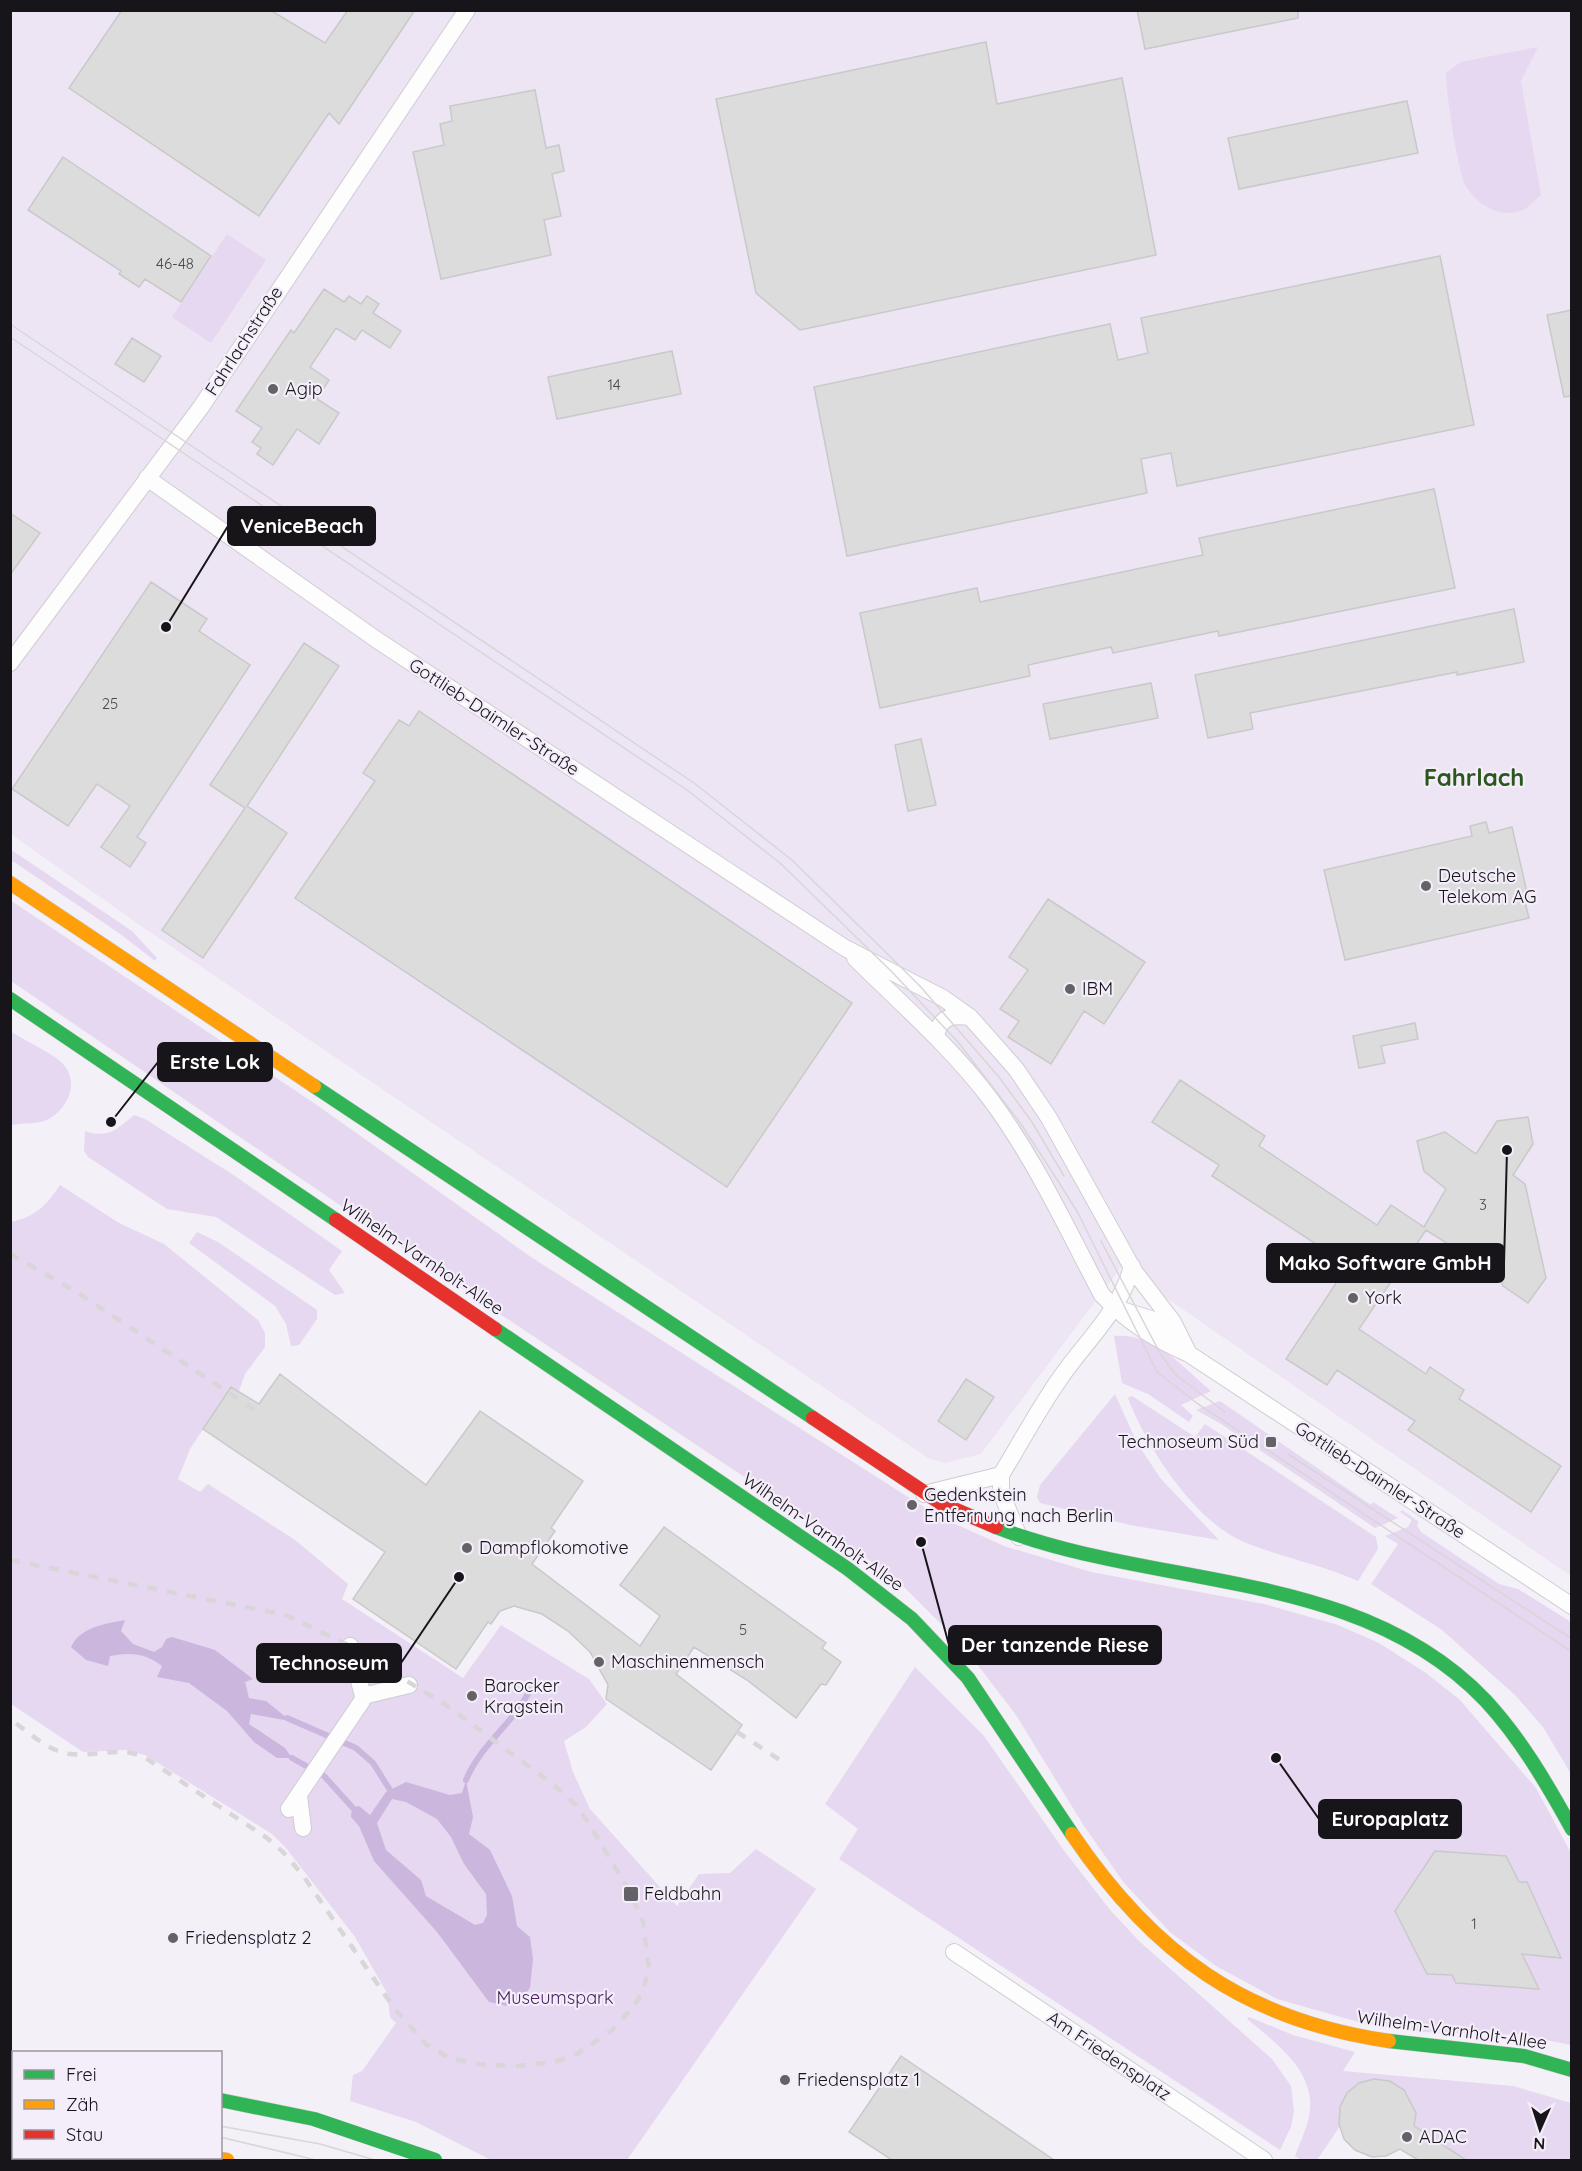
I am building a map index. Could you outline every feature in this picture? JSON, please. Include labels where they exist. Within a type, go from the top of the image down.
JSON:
[{"type":"main road","points":[[10,883],[924,1494],[1019,1537],[1106,1561],[1232,1583],[1329,1605],[1395,1634],[1448,1667],[1486,1701],[1521,1745],[1572,1829]]},
{"type":"main road","name":"Wilhelm-Varnholt-Allee","points":[[10,999],[803,1538],[907,1614],[967,1676],[1030,1766],[1083,1849],[1120,1898],[1183,1961],[1213,1981],[1261,2007],[1315,2026],[1389,2042],[1520,2055],[1572,2070]]},
{"type":"main road","points":[[222,2100],[314,2119],[435,2160]]},
{"type":"main road","points":[[222,2112],[251,2105]]},
{"type":"street","name":"Fahrlachstraße","points":[[10,663],[213,390],[315,233],[467,10]]},
{"type":"street","name":"Gottlieb-Daimler-Straße","points":[[147,478],[377,640],[845,948],[943,998],[970,1017],[1016,1069],[1049,1118],[1148,1293],[1173,1322],[1189,1354]]},
{"type":"street","name":"Gottlieb-Daimler-Straße","points":[[845,948],[936,1035],[988,1096],[1039,1174],[1102,1295],[1114,1308],[1151,1337],[1189,1354],[1572,1606]]},
{"type":"street","points":[[936,1035],[940,1023],[947,1017],[970,1017]]},
{"type":"street","points":[[1019,1537],[1001,1492],[1001,1475],[1060,1378],[1114,1308],[1126,1288],[1132,1266]]},
{"type":"street","points":[[924,1494],[1001,1475]]},
{"type":"street","points":[[350,1646],[362,1699]]},
{"type":"street","points":[[303,1828],[294,1803],[362,1699],[409,1685]]},
{"type":"street","name":"Am Friedensplatz","points":[[954,1952],[1264,2160]]},
{"type":"shaded area","points":[[11,11],[1571,11],[1571,1576],[1121,1267],[981,1454],[945,1463],[928,1458],[138,924],[11,834]]},
{"type":"shaded area","points":[[125,1620],[121,1631],[133,1644],[154,1652],[162,1647],[166,1639],[172,1637],[215,1650],[253,1679],[245,1682],[249,1698],[266,1701],[287,1718],[284,1720],[251,1714],[249,1724],[285,1748],[292,1758],[277,1758],[254,1742],[227,1711],[189,1683],[157,1677],[162,1666],[150,1658],[131,1654],[110,1656],[108,1666],[86,1660],[71,1647],[80,1635],[87,1631],[101,1625]]},
{"type":"shaded area","points":[[466,1780],[473,1817],[469,1834],[490,1850],[512,1896],[517,1926],[530,1937],[533,1959],[530,1988],[520,2001],[507,2006],[489,2002],[437,1932],[374,1861],[359,1826],[351,1817],[352,1807],[359,1806],[370,1815],[386,1792],[406,1782],[450,1795],[462,1793]],"holes":[[[392,1799],[406,1802],[437,1819],[451,1837],[464,1864],[486,1894],[487,1915],[483,1923],[475,1925],[426,1896],[421,1880],[386,1850],[377,1823]]]},
{"type":"green space","points":[[1538,47],[1521,81],[1541,195],[1523,210],[1499,212],[1484,205],[1467,188],[1453,133],[1446,73],[1461,62]]},
{"type":"green space","points":[[227,234],[266,260],[211,343],[172,317]]},
{"type":"green space","points":[[10,849],[132,931],[157,958],[155,961],[119,933],[11,860]]},
{"type":"green space","points":[[10,900],[314,1103],[531,1257],[938,1516],[1004,1546],[1091,1572],[1264,1604],[1338,1625],[1379,1643],[1426,1673],[1460,1700],[1536,1788],[1571,1853],[1571,2045],[1522,2035],[1420,2032],[1362,2023],[1277,1999],[1216,1966],[1171,1933],[1124,1883],[1084,1826],[1016,1715],[963,1646],[893,1576],[485,1304],[11,981]]},
{"type":"green space","points":[[10,1031],[52,1055],[67,1070],[71,1086],[70,1094],[61,1109],[47,1120],[11,1125]]},
{"type":"green space","points":[[134,1115],[145,1119],[235,1176],[342,1251],[329,1270],[345,1293],[335,1295],[216,1217],[167,1209],[88,1157],[84,1151],[85,1131],[106,1133]]},
{"type":"green space","name":"Museumspark","points":[[60,1185],[119,1223],[164,1244],[258,1320],[265,1333],[265,1347],[245,1374],[239,1391],[231,1387],[190,1449],[178,1479],[200,1492],[208,1484],[295,1540],[348,1584],[342,1599],[463,1678],[501,1625],[589,1679],[607,1704],[586,1727],[564,1741],[573,1772],[590,1809],[677,1906],[699,1874],[730,1873],[756,1849],[816,1889],[627,2160],[491,2160],[416,2122],[350,2101],[353,2075],[362,2071],[396,2023],[390,2017],[387,1993],[355,1937],[286,1848],[272,1834],[145,1755],[125,1750],[83,1752],[11,1704],[10,1222],[39,1210]]},
{"type":"green space","points":[[197,1232],[218,1242],[317,1310],[317,1319],[299,1345],[291,1346],[286,1324],[275,1306],[189,1243]]},
{"type":"green space","points":[[1114,1336],[1143,1340],[1156,1346],[1179,1362],[1211,1391],[1181,1405],[1193,1416],[1189,1422],[1148,1394],[1122,1383]]},
{"type":"green space","points":[[1115,1394],[1137,1443],[1161,1479],[1219,1540],[1130,1525],[1040,1503],[1037,1497],[1040,1485]]},
{"type":"green space","points":[[1132,1396],[1195,1437],[1205,1424],[1376,1537],[1378,1549],[1358,1581],[1249,1544],[1229,1534],[1210,1520],[1176,1483],[1147,1439],[1128,1398]]},
{"type":"green space","points":[[1220,1401],[1371,1505],[1373,1502],[1398,1518],[1375,1528],[1221,1424],[1196,1410]]},
{"type":"green space","points":[[1402,1510],[1419,1522],[1417,1525],[1421,1532],[1499,1584],[1518,1589],[1571,1622],[1571,1774],[1543,1727],[1515,1695],[1442,1630],[1371,1584],[1398,1544],[1385,1536],[1408,1527],[1412,1520],[1400,1512]]},
{"type":"green space","points":[[915,1667],[984,1736],[1065,1852],[1111,1911],[1139,1941],[1272,2059],[1291,2086],[1294,2111],[1291,2127],[1280,2150],[839,1859],[858,1829],[825,1804]]},
{"type":"green space","points":[[1249,2017],[1293,2035],[1355,2052],[1343,2071],[1513,2086],[1571,2103],[1571,2160],[1466,2160],[1363,2092],[1317,2160],[1301,2160],[1295,2156],[1309,2116],[1310,2100],[1307,2086],[1292,2060],[1247,2019]]},
{"type":"building","points":[[122,10],[270,10],[325,43],[348,10],[415,10],[339,124],[329,113],[259,216],[69,88]]},
{"type":"building","points":[[1137,10],[1298,10],[1298,18],[1145,49]]},
{"type":"building","points":[[986,42],[997,104],[1122,78],[1156,255],[800,330],[756,293],[716,99]]},
{"type":"building","points":[[535,90],[546,148],[559,145],[564,171],[552,174],[561,216],[544,220],[551,255],[441,279],[413,152],[444,145],[440,124],[452,121],[450,106]]},
{"type":"building","points":[[1407,101],[1418,153],[1239,189],[1228,138]]},
{"type":"building","points":[[63,157],[211,256],[181,302],[145,279],[139,287],[119,274],[121,271],[28,210]]},
{"type":"building","points":[[1440,256],[1474,425],[1177,486],[1171,453],[1141,459],[1147,493],[847,556],[814,387],[1110,324],[1118,360],[1148,353],[1141,318]]},
{"type":"building","points":[[324,289],[344,302],[349,296],[361,304],[367,296],[379,304],[373,313],[401,331],[390,348],[362,330],[355,340],[336,328],[310,367],[329,380],[317,399],[339,413],[319,444],[297,429],[273,465],[257,454],[261,448],[252,442],[262,428],[236,411],[291,330],[294,333]]},
{"type":"building","points":[[1572,310],[1572,396],[1564,397],[1547,315]]},
{"type":"building","points":[[132,338],[161,356],[144,382],[115,364]]},
{"type":"building","points":[[672,351],[681,394],[557,419],[548,377]]},
{"type":"building","points":[[1434,489],[1455,588],[1219,636],[1218,631],[1113,653],[1111,647],[1028,665],[1030,676],[880,708],[860,613],[977,588],[980,602],[1203,555],[1199,538]]},
{"type":"building","points":[[10,513],[40,533],[10,575]]},
{"type":"building","points":[[151,582],[207,619],[199,631],[250,665],[137,837],[146,843],[130,867],[101,847],[130,806],[97,784],[68,826],[12,789]]},
{"type":"building","points":[[1514,609],[1524,662],[1457,675],[1457,672],[1250,713],[1253,729],[1208,738],[1195,675]]},
{"type":"building","points":[[304,643],[339,666],[247,806],[287,833],[203,958],[162,930],[245,808],[210,785]]},
{"type":"building","points":[[1151,683],[1158,718],[1050,739],[1043,704]]},
{"type":"building","points":[[419,711],[852,1003],[727,1187],[295,898],[375,781],[363,773],[399,720],[409,726]]},
{"type":"building","points":[[921,739],[936,805],[908,811],[895,745]]},
{"type":"building","name":"Deutsche Telekom AG","points":[[1486,822],[1489,833],[1512,827],[1529,901],[1525,902],[1529,918],[1345,960],[1324,870],[1472,836],[1470,826]]},
{"type":"building","name":"IBM","points":[[1048,899],[1145,962],[1104,1024],[1084,1011],[1051,1064],[1008,1037],[1019,1021],[1000,1009],[1028,970],[1009,957]]},
{"type":"building","points":[[1415,1023],[1418,1039],[1381,1046],[1385,1063],[1359,1068],[1353,1036]]},
{"type":"building","name":"York","points":[[1180,1080],[1265,1136],[1259,1146],[1377,1225],[1391,1205],[1424,1227],[1446,1189],[1424,1171],[1417,1141],[1445,1132],[1476,1154],[1497,1121],[1528,1117],[1533,1144],[1513,1175],[1525,1184],[1546,1278],[1528,1303],[1503,1286],[1499,1276],[1426,1230],[1359,1329],[1426,1374],[1430,1367],[1464,1390],[1459,1399],[1561,1466],[1531,1512],[1408,1430],[1415,1421],[1337,1370],[1327,1385],[1286,1359],[1348,1265],[1212,1176],[1219,1165],[1152,1122]]},
{"type":"building","points":[[280,1374],[426,1485],[480,1411],[583,1481],[551,1528],[555,1531],[532,1564],[640,1646],[660,1616],[620,1585],[664,1527],[826,1643],[822,1648],[841,1662],[826,1685],[821,1684],[796,1718],[747,1680],[694,1647],[676,1674],[742,1725],[711,1770],[606,1699],[608,1685],[590,1652],[568,1631],[542,1614],[514,1606],[500,1611],[491,1624],[488,1622],[456,1669],[353,1599],[385,1552],[203,1429],[231,1387],[259,1404]]},
{"type":"building","points":[[966,1379],[994,1397],[966,1440],[938,1421]]},
{"type":"building","points":[[1435,1851],[1506,1856],[1519,1882],[1527,1882],[1561,1958],[1522,1954],[1539,1989],[1456,1983],[1452,1975],[1427,1974],[1395,1911]]},
{"type":"building","points":[[901,2056],[1054,2160],[892,2160],[849,2132]]},
{"type":"building","points":[[1374,2079],[1390,2081],[1404,2090],[1416,2113],[1414,2126],[1466,2160],[1418,2160],[1400,2149],[1386,2156],[1372,2157],[1355,2150],[1344,2139],[1339,2124],[1340,2107],[1347,2093],[1359,2083]]},
{"type":"waterway","points":[[466,1780],[472,1767],[515,1713],[530,1690]]},
{"type":"waterway","points":[[287,1718],[356,1748],[373,1763],[390,1790]]},
{"type":"waterway","points":[[292,1758],[324,1776],[352,1807]]},
{"type":"tram line","points":[[10,324],[694,783],[792,860],[919,985],[999,1077],[1032,1122],[1064,1176]]},
{"type":"tram line","points":[[10,337],[687,790],[780,863],[892,972],[958,1042],[1021,1124],[1078,1213],[1157,1372],[1198,1404],[1572,1652]]},
{"type":"tram line","points":[[1101,1241],[1161,1355],[1176,1375],[1225,1412]]},
{"type":"tram line","points":[[1288,1454],[1572,1639]]},
{"type":"tram line","points":[[222,2126],[320,2144],[375,2160]]},
{"type":"tram line","points":[[222,2137],[316,2160]]},
{"type":"railway","points":[[10,1254],[75,1291],[255,1410]]},
{"type":"railway","points":[[10,1560],[286,1615],[350,1646],[446,1705],[554,1785],[576,1805],[588,1822],[631,1894],[643,1922],[649,1968],[643,1990],[635,2005],[612,2030],[574,2056],[553,2062],[517,2066],[477,2064],[449,2058],[426,2044],[394,2008],[302,1874],[267,1838],[144,1757],[126,1752],[80,1755],[62,1752],[38,1740],[10,1719]]},
{"type":"railway","points":[[737,1732],[780,1760]]},
{"type":"traffic: fast","points":[[10,999],[336,1220]]},
{"type":"traffic: fast","points":[[314,1086],[813,1418]]},
{"type":"traffic: fast","points":[[495,1329],[848,1569],[912,1619],[968,1678],[1072,1834]]},
{"type":"traffic: fast","points":[[996,1527],[1058,1547],[1122,1562],[1253,1587],[1317,1604],[1378,1626],[1435,1658],[1486,1701],[1522,1746],[1572,1829]]},
{"type":"traffic: fast","points":[[1389,2041],[1524,2056],[1572,2070]]},
{"type":"traffic: fast","points":[[222,2100],[314,2119],[435,2160]]},
{"type":"traffic: slow","points":[[10,883],[314,1086]]},
{"type":"traffic: slow","points":[[1072,1834],[1135,1914],[1170,1947],[1207,1975],[1247,1998],[1290,2017],[1337,2031],[1389,2041]]},
{"type":"traffic: slow","points":[[220,2159],[227,2160]]},
{"type":"traffic: jam","points":[[336,1220],[495,1329]]},
{"type":"traffic: jam","points":[[813,1418],[942,1504],[996,1527]]},
{"type":"place","name":"Agip","points":[[273,389]]},
{"type":"place","name":"VeniceBeach","points":[[166,627]]},
{"type":"place","name":"Deutsche Telekom AG","points":[[1426,886]]},
{"type":"place","name":"IBM","points":[[1070,989]]},
{"type":"place","name":"Erste Lok","points":[[111,1122]]},
{"type":"place","name":"Mako Software GmbH","points":[[1507,1150]]},
{"type":"place","name":"York","points":[[1353,1298]]},
{"type":"place","name":"Technoseum Süd","points":[[1271,1442]]},
{"type":"place","name":"Gedenkstein Entfernung nach Berlin","points":[[912,1505]]},
{"type":"place","name":"Der tanzende Riese","points":[[921,1542]]},
{"type":"place","name":"Dampflokomotive","points":[[467,1548]]},
{"type":"place","name":"Technoseum","points":[[459,1577]]},
{"type":"place","name":"Maschinenmensch","points":[[599,1662]]},
{"type":"place","name":"Barocker Kragstein","points":[[472,1696]]},
{"type":"place","name":"Europaplatz","points":[[1276,1758]]},
{"type":"place","name":"Feldbahn","points":[[631,1894]]},
{"type":"place","name":"Friedensplatz 2","points":[[173,1938]]},
{"type":"place","name":"Friedensplatz 1","points":[[785,2080]]},
{"type":"place","name":"ADAC","points":[[1407,2137]]},
{"type":"district","name":"Fahrlach","points":[[1474,778]]}]
